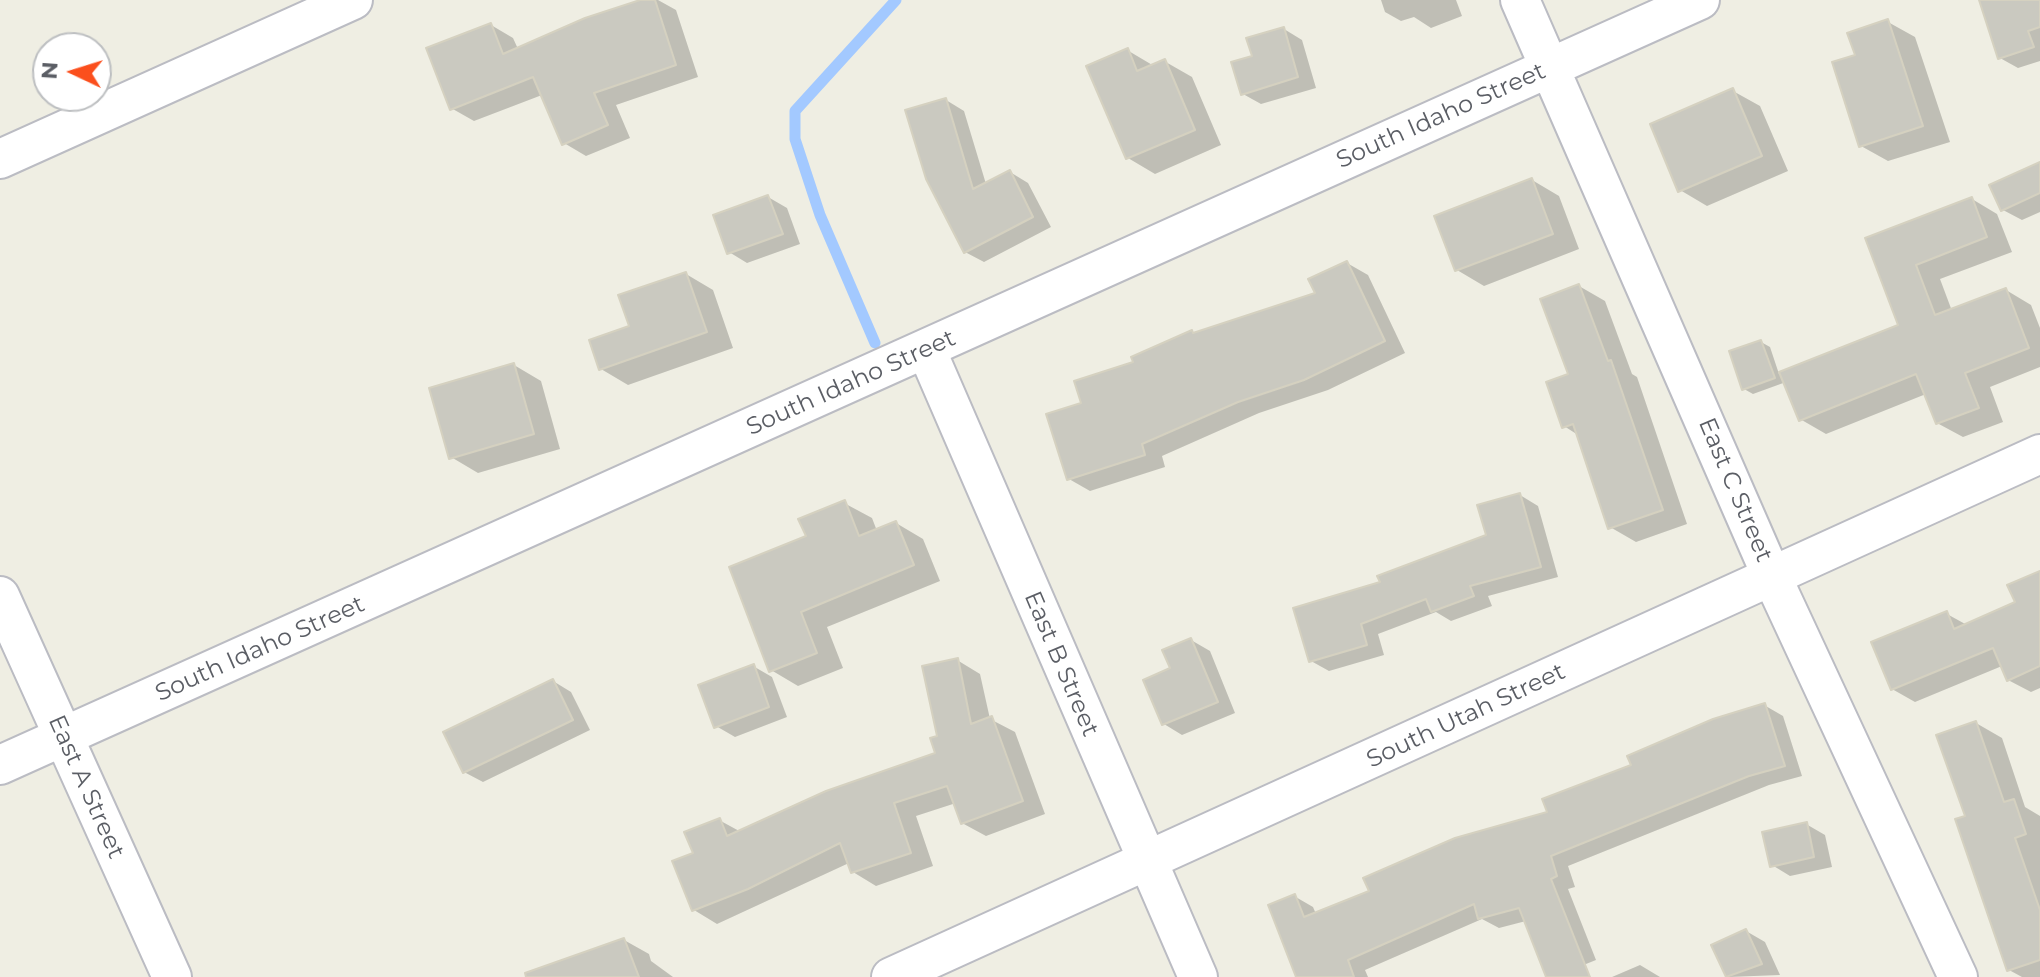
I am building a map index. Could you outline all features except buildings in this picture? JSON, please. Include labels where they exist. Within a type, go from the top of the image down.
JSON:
[{"type":"street","points":[[0,159],[353,0]]},
{"type":"street","name":"East C Street","points":[[1520,0],[1772,577],[1958,977]]},
{"type":"street","name":"South Idaho Street","points":[[0,765],[1700,0]]},
{"type":"street","name":"East B Street","points":[[926,349],[1145,863],[1198,977]]},
{"type":"street","name":"South Utah Street","points":[[891,977],[2040,454]]},
{"type":"street","name":"East A Street","points":[[0,596],[172,977]]},
{"type":"waterway","points":[[875,343],[820,215],[795,139],[795,111],[896,0]]}]
